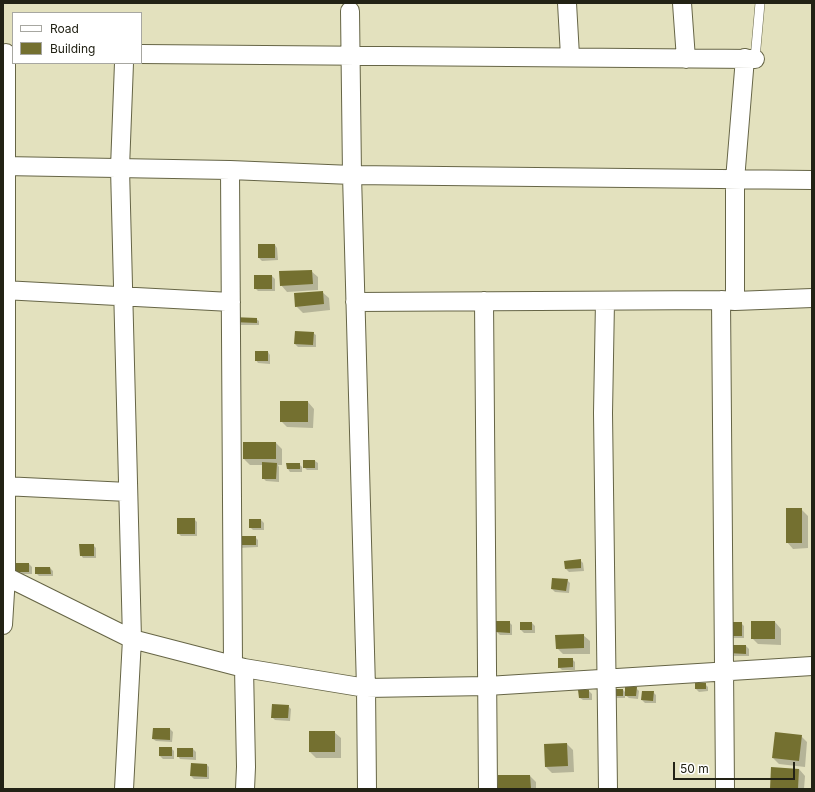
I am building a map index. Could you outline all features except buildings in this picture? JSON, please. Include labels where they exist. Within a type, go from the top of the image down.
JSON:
[{"type":"street","points":[[567,3],[570,56]]},
{"type":"street","points":[[682,3],[686,59]]},
{"type":"street","points":[[350,11],[352,175],[366,688],[367,789]]},
{"type":"street","points":[[3,625],[4,166],[7,53]]},
{"type":"street","points":[[142,54],[570,56],[750,59],[735,180],[728,301],[724,671],[725,789]]},
{"type":"street","points":[[124,64],[120,168],[132,638],[124,789]]},
{"type":"street","points":[[4,166],[230,170],[352,175],[812,180]]},
{"type":"street","points":[[230,170],[231,302],[239,667],[246,768],[245,789]]},
{"type":"street","points":[[4,290],[231,302]]},
{"type":"street","points":[[356,302],[728,301],[812,298]]},
{"type":"street","points":[[484,301],[488,789]]},
{"type":"street","points":[[606,301],[603,413],[608,679],[608,789]]},
{"type":"street","points":[[4,486],[128,492]]},
{"type":"street","points":[[4,575],[132,638],[239,667],[366,688],[488,686],[812,666]]},
{"type":"lane","points":[[750,59],[760,3]]}]
